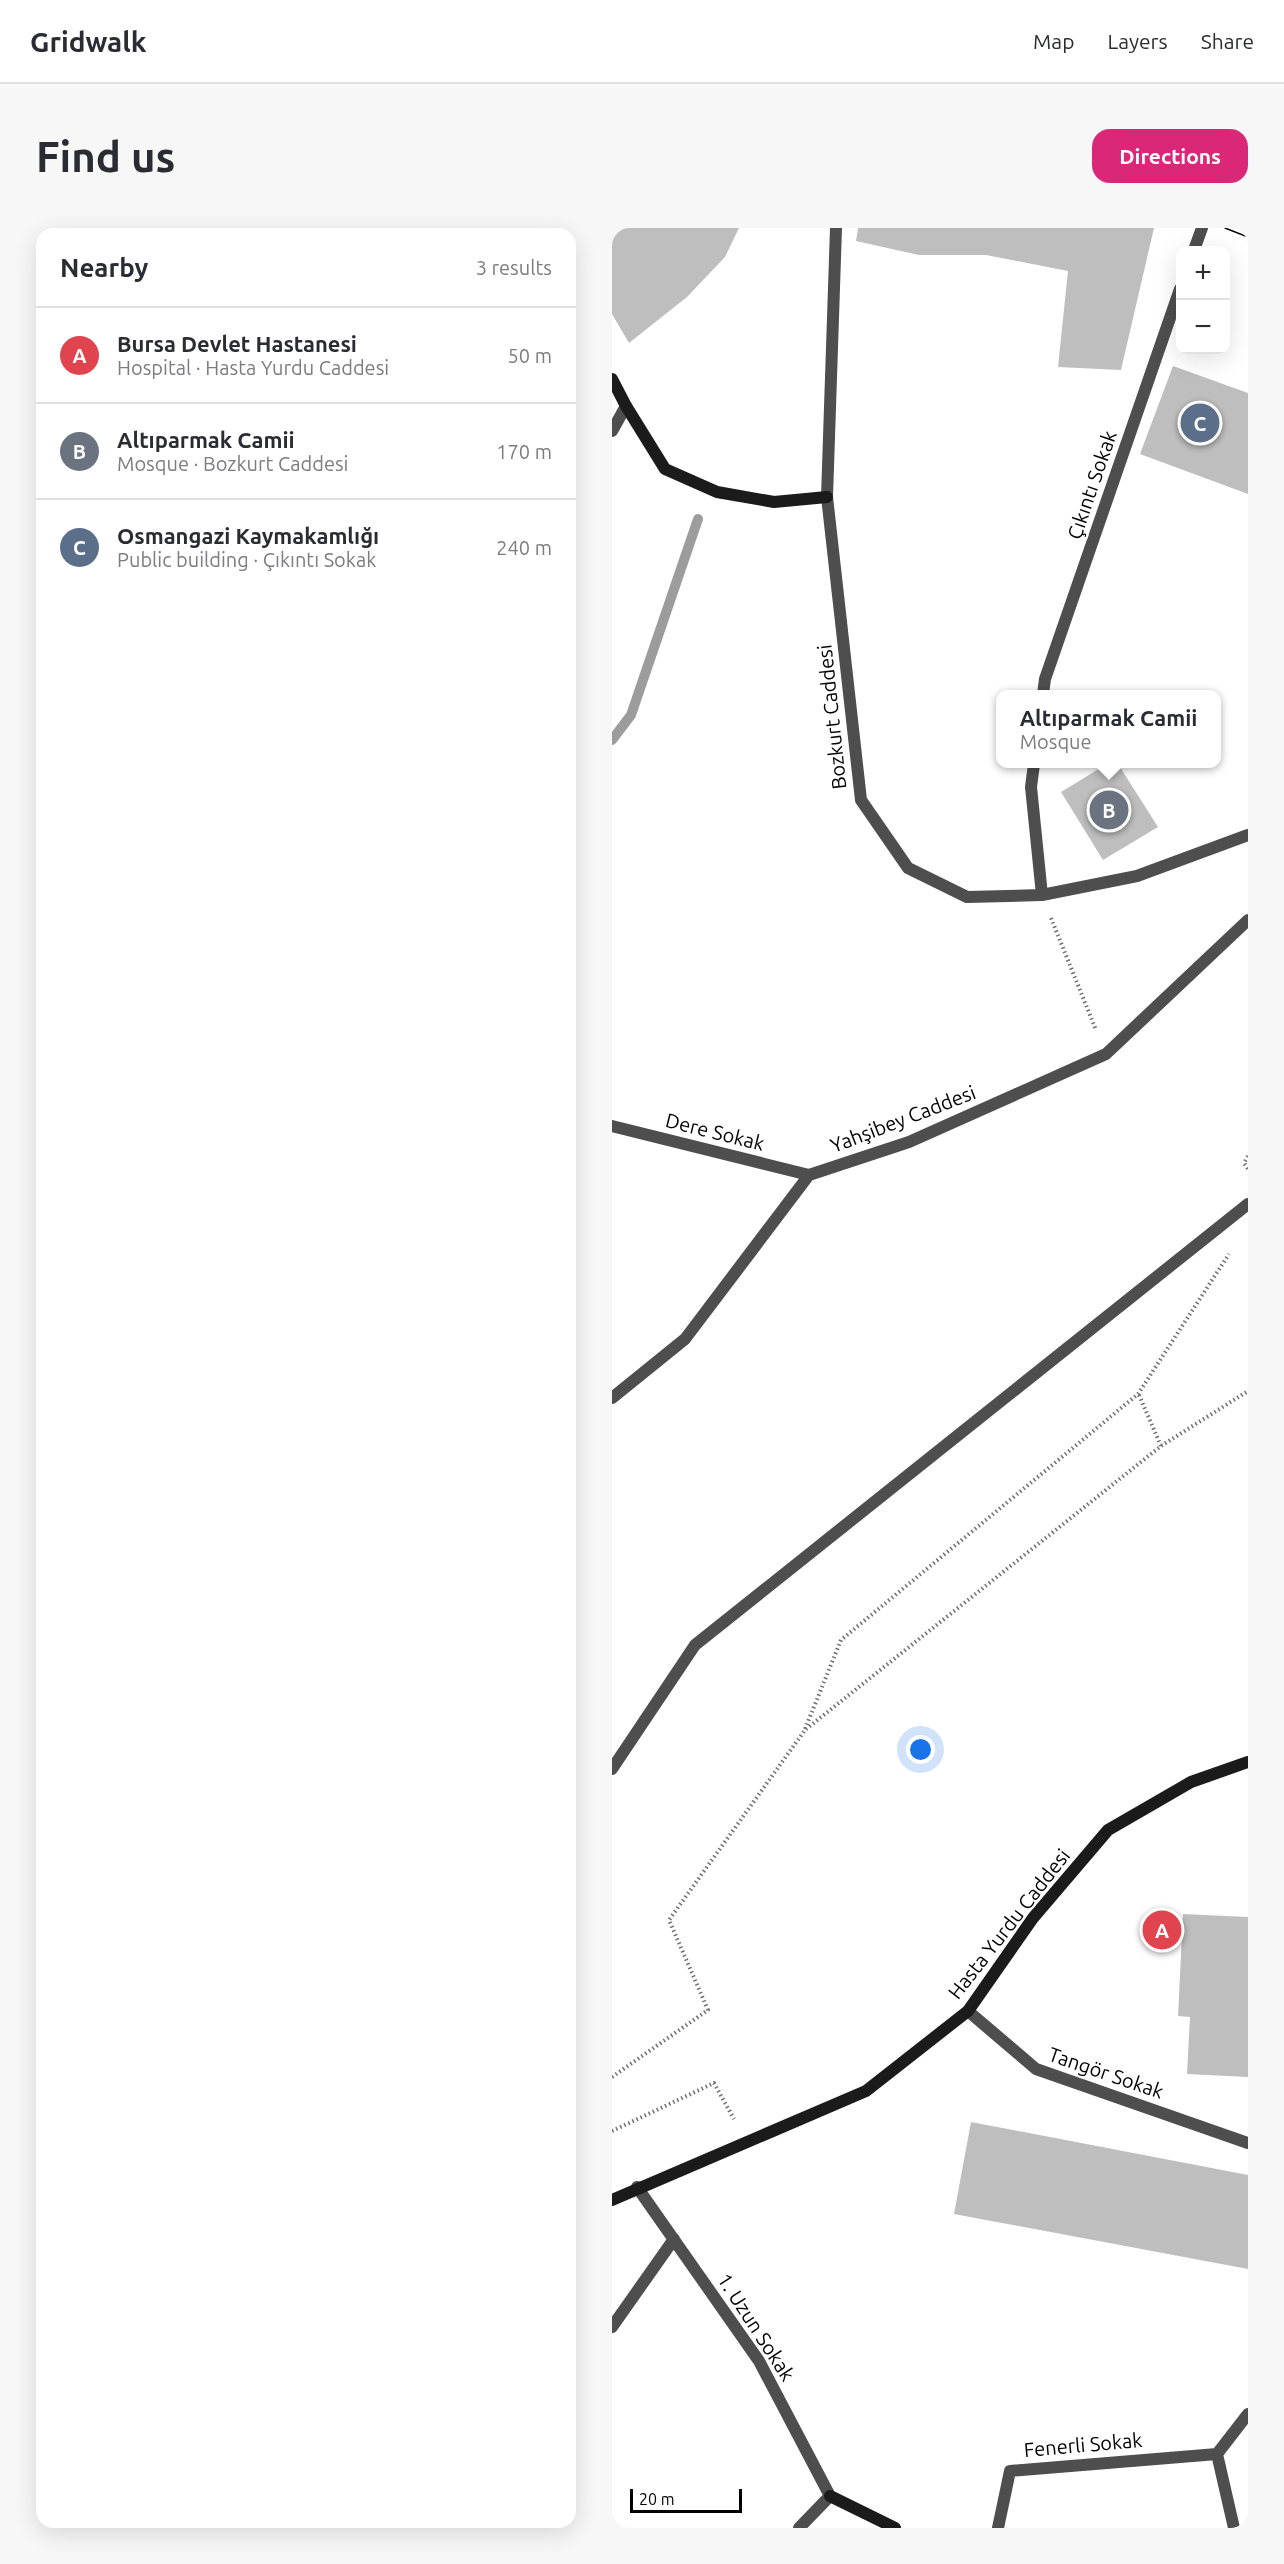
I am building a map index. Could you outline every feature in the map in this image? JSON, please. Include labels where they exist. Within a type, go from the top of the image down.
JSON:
[{"type":"main road","points":[[612,379],[665,469],[717,492],[774,502],[827,497]]},
{"type":"main road","name":"Hasta Yurdu Caddesi","points":[[612,2200],[866,2091],[968,2011],[1033,1918],[1108,1830],[1191,1782],[1248,1762]]},
{"type":"main road","points":[[830,2496],[895,2528]]},
{"type":"street","name":"Bozkurt Caddesi","points":[[836,228],[827,497],[861,800],[908,868],[967,897],[1042,895],[1137,876],[1248,834]]},
{"type":"street","points":[[1195,246],[1202,228]]},
{"type":"street","name":"Çıkıntı Sokak","points":[[1044,690],[1045,679],[1176,300]]},
{"type":"street","points":[[612,431],[626,406]]},
{"type":"street","points":[[1033,768],[1031,787],[1042,895]]},
{"type":"street","name":"Yahşibey Caddesi","points":[[809,1175],[909,1142],[1106,1054],[1248,920]]},
{"type":"street","name":"Dere Sokak","points":[[612,1126],[809,1175]]},
{"type":"street","points":[[612,1398],[685,1340],[809,1175]]},
{"type":"street","points":[[612,1769],[695,1645],[1248,1204]]},
{"type":"street","name":"Tangör Sokak","points":[[968,2011],[1036,2069],[1248,2143]]},
{"type":"street","name":"1. Uzun Sokak","points":[[638,2187],[759,2361],[830,2496]]},
{"type":"street","points":[[612,2327],[674,2239]]},
{"type":"street","points":[[1233,2528],[1217,2454],[1248,2414]]},
{"type":"street","name":"Fenerli Sokak","points":[[998,2528],[1010,2471],[1217,2454]]},
{"type":"street","points":[[799,2528],[830,2496]]},
{"type":"path","points":[[1042,895],[1106,1054]]},
{"type":"path","points":[[1248,1156],[1244,1163],[1248,1169]]},
{"type":"path","points":[[612,2077],[708,2010],[669,1920],[805,1730],[841,1640],[1138,1394],[1235,1244]]},
{"type":"path","points":[[805,1730],[1161,1446],[1248,1391]]},
{"type":"path","points":[[1138,1394],[1161,1446]]},
{"type":"path","points":[[612,2131],[714,2083],[746,2141]]},
{"type":"building","points":[[612,228],[739,228],[725,257],[687,297],[629,343],[612,314]]},
{"type":"building","points":[[858,228],[1154,228],[1121,370],[1058,367],[1068,271],[986,255],[919,255],[856,241]]},
{"type":"building","points":[[1173,366],[1248,393],[1248,494],[1140,454]]},
{"type":"building","points":[[1100,768],[1121,768],[1158,827],[1103,860],[1061,792]]},
{"type":"building","points":[[1183,1914],[1248,1917],[1248,2077],[1187,2074],[1190,2017],[1178,2016]]},
{"type":"building","points":[[971,2122],[1248,2175],[1248,2269],[954,2214]]},
{"type":"waterway","points":[[612,740],[631,715],[698,519]]},
{"type":"tram line","points":[[1225,228],[1248,237]]},
{"type":"place","name":"Osmangazi Kaymakamlığı","points":[[1200,423]]},
{"type":"place","name":"Altıparmak Camii","points":[[1109,810]]},
{"type":"place","name":"Bursa Devlet Hastanesi","points":[[1162,1930]]}]
